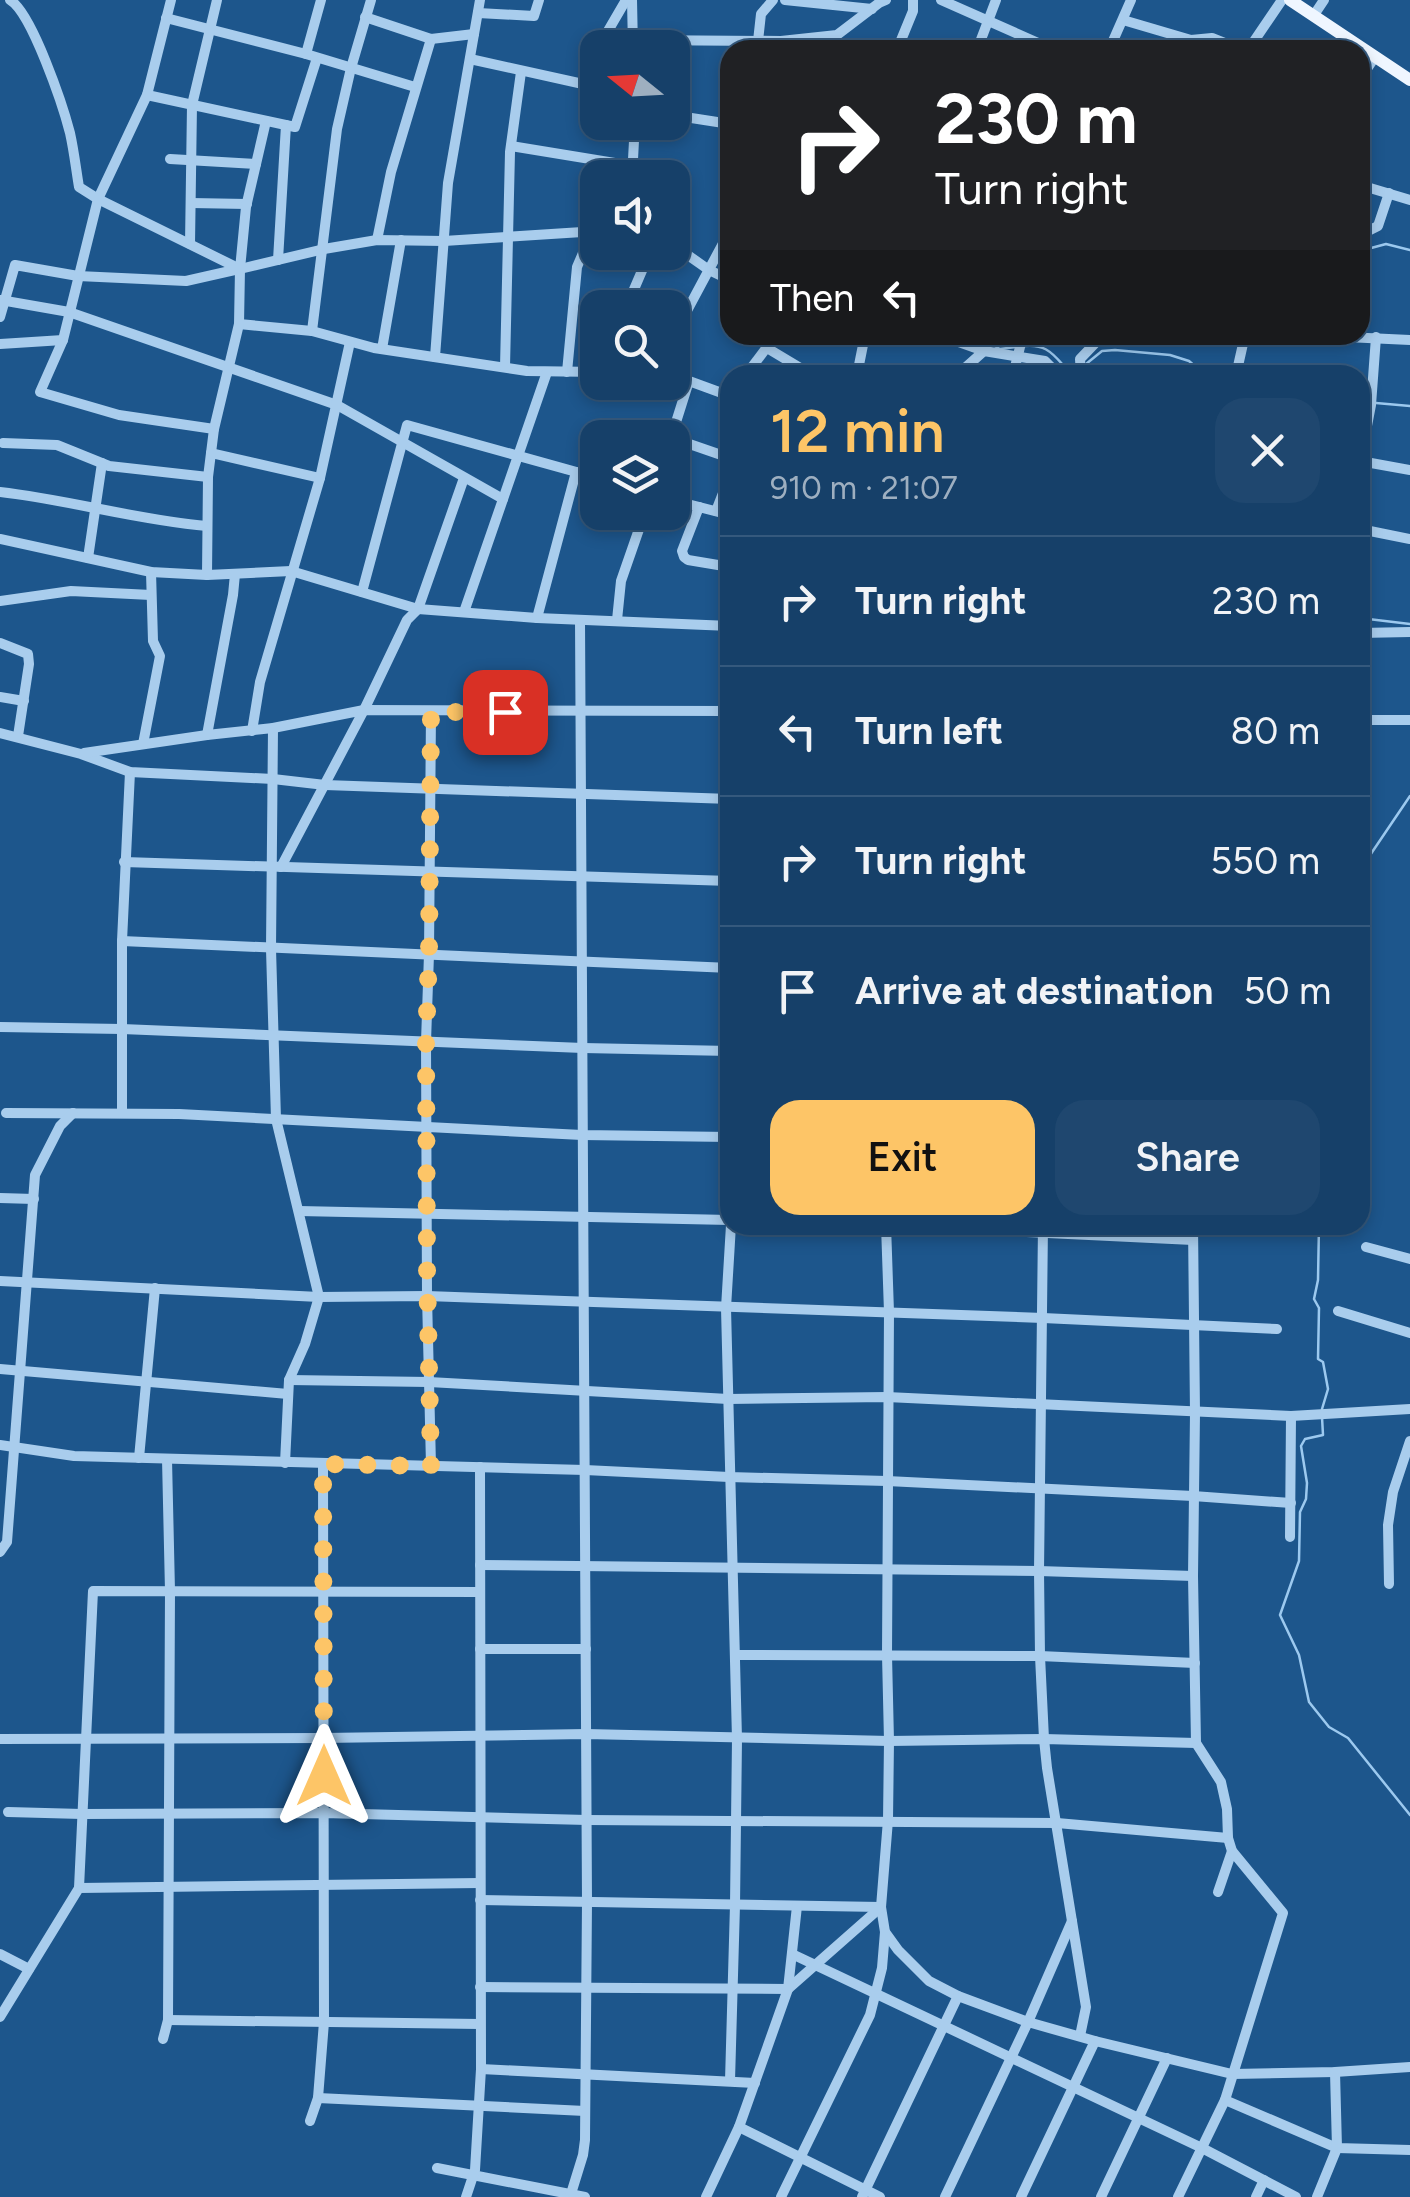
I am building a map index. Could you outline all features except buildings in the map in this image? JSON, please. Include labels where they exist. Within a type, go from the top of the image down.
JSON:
[{"type":"main road","points":[[1290,0],[1350,40]]},
{"type":"main road","points":[[1370,54],[1410,80]]},
{"type":"street","points":[[10,0],[16,3],[32,30],[48,71],[70,132],[78,187],[240,268]]},
{"type":"street","points":[[171,0],[148,95],[98,199],[63,340],[40,392],[119,415],[214,429]]},
{"type":"street","points":[[190,244],[192,105],[217,0]]},
{"type":"street","points":[[148,95],[295,127],[321,0]]},
{"type":"street","points":[[312,331],[338,129],[371,0]]},
{"type":"street","points":[[435,357],[448,182],[480,0]]},
{"type":"street","points":[[478,13],[534,16],[539,0]]},
{"type":"street","points":[[629,0],[632,30]]},
{"type":"street","points":[[610,30],[629,0]]},
{"type":"street","points":[[765,40],[761,14],[772,0]]},
{"type":"street","points":[[785,0],[872,8]]},
{"type":"street","points":[[798,40],[837,35],[886,0]]},
{"type":"street","points":[[901,40],[914,0]]},
{"type":"street","points":[[941,0],[1031,40]]},
{"type":"street","points":[[981,40],[996,0]]},
{"type":"street","points":[[1114,40],[1132,0]]},
{"type":"street","points":[[1252,40],[1282,0]]},
{"type":"street","points":[[1314,16],[1324,0]]},
{"type":"street","points":[[365,17],[431,39],[474,34]]},
{"type":"street","points":[[166,18],[416,87]]},
{"type":"street","points":[[1123,20],[1191,40],[1218,40]]},
{"type":"street","points":[[377,240],[391,172],[431,39]]},
{"type":"street","points":[[690,44],[720,44]]},
{"type":"street","points":[[1370,64],[1375,57]]},
{"type":"street","points":[[470,59],[580,83]]},
{"type":"street","points":[[504,367],[511,146],[521,72]]},
{"type":"street","points":[[690,118],[720,122]]},
{"type":"street","points":[[207,575],[208,477],[214,429],[240,324],[240,268],[247,204],[266,121]]},
{"type":"street","points":[[278,260],[286,125]]},
{"type":"street","points":[[511,146],[580,161]]},
{"type":"street","points":[[170,159],[256,164]]},
{"type":"street","points":[[1370,187],[1410,200]]},
{"type":"street","points":[[1370,230],[1378,226],[1389,194]]},
{"type":"street","points":[[190,203],[247,204]]},
{"type":"street","points":[[0,317],[15,265],[78,276],[186,280],[324,248],[377,240],[444,241],[580,232]]},
{"type":"street","points":[[382,349],[401,240]]},
{"type":"street","points":[[690,305],[720,248]]},
{"type":"street","points":[[690,257],[720,275]]},
{"type":"street","points":[[568,372],[580,263]]},
{"type":"street","points":[[2,300],[68,312],[337,406],[503,498]]},
{"type":"street","points":[[240,324],[312,331],[382,349],[504,367],[580,372]]},
{"type":"street","points":[[1370,337],[1410,340]]},
{"type":"street","points":[[1370,406],[1376,337]]},
{"type":"street","points":[[0,344],[63,340]]},
{"type":"street","points":[[252,731],[260,682],[320,478],[350,342]]},
{"type":"street","points":[[754,365],[769,345]]},
{"type":"street","points":[[968,345],[984,351],[1020,346],[1049,365]]},
{"type":"street","points":[[1080,365],[1080,359],[1093,345]]},
{"type":"street","points":[[767,348],[795,365]]},
{"type":"street","points":[[968,365],[984,351]]},
{"type":"street","points":[[464,612],[547,372]]},
{"type":"street","points":[[690,381],[720,392]]},
{"type":"street","points":[[362,592],[407,426],[580,473]]},
{"type":"street","points":[[1,443],[58,445],[110,466],[208,477]]},
{"type":"street","points":[[690,444],[720,455]]},
{"type":"street","points":[[211,453],[320,478]]},
{"type":"street","points":[[88,558],[102,463]]},
{"type":"street","points":[[1370,463],[1410,470]]},
{"type":"street","points":[[537,618],[576,472]]},
{"type":"street","points":[[277,867],[326,785],[407,620],[418,609],[464,478]]},
{"type":"street","points":[[0,492],[50,498],[162,522],[207,526]]},
{"type":"street","points":[[716,512],[720,502]]},
{"type":"street","points":[[690,505],[720,513]]},
{"type":"street","points":[[699,507],[682,552],[688,560],[720,565]]},
{"type":"street","points":[[617,620],[621,580],[639,530]]},
{"type":"street","points":[[1370,531],[1410,539]]},
{"type":"street","points":[[0,539],[151,572],[207,575],[291,571],[418,609],[720,625]]},
{"type":"street","points":[[143,744],[160,656],[153,641],[151,572]]},
{"type":"street","points":[[207,735],[234,574]]},
{"type":"street","points":[[0,601],[71,591],[152,595]]},
{"type":"street","points":[[570,2195],[583,2154],[587,1902],[580,620]]},
{"type":"street","points":[[1370,633],[1410,632]]},
{"type":"street","points":[[0,642],[28,654],[30,664],[18,736]]},
{"type":"street","points":[[0,697],[24,701]]},
{"type":"street","points":[[81,754],[273,728],[364,710],[720,711]]},
{"type":"street","points":[[431,712],[426,1042],[431,1466]]},
{"type":"street","points":[[1370,720],[1410,720]]},
{"type":"street","points":[[273,728],[277,867],[271,949],[276,1119],[319,1296],[306,1344],[289,1380],[285,1463]]},
{"type":"street","points":[[0,732],[130,772],[326,785],[720,799]]},
{"type":"street","points":[[122,1112],[122,942],[130,772]]},
{"type":"street","points":[[124,862],[720,880]]},
{"type":"street","points":[[122,942],[720,968]]},
{"type":"street","points":[[0,1027],[720,1050]]},
{"type":"street","points":[[6,1113],[122,1112],[583,1135],[720,1136]]},
{"type":"street","points":[[0,1552],[7,1542],[36,1175],[60,1126],[74,1113]]},
{"type":"street","points":[[0,1198],[34,1199]]},
{"type":"street","points":[[298,1212],[584,1216],[720,1222]]},
{"type":"street","points":[[730,1235],[726,1308],[737,1739],[730,2081]]},
{"type":"street","points":[[781,2197],[870,2016],[886,1932],[881,1907],[889,1741],[889,1312],[885,1235]]},
{"type":"street","points":[[1044,1235],[1040,1656],[1047,1768],[1086,2007],[1080,2036]]},
{"type":"street","points":[[1125,1235],[1193,1240]]},
{"type":"street","points":[[1178,2197],[1225,2100],[1284,1913],[1232,1851],[1221,1782],[1196,1743],[1193,1235]]},
{"type":"street","points":[[1366,1247],[1410,1260]]},
{"type":"street","points":[[0,1281],[319,1296],[427,1296],[1277,1329]]},
{"type":"street","points":[[140,1458],[155,1288]]},
{"type":"street","points":[[1338,1311],[1410,1333]]},
{"type":"street","points":[[0,1369],[288,1394]]},
{"type":"street","points":[[289,1380],[429,1382],[728,1399],[887,1397],[1292,1416],[1410,1410]]},
{"type":"street","points":[[1290,1537],[1292,1416]]},
{"type":"street","points":[[1389,1584],[1388,1525],[1393,1492],[1410,1441]]},
{"type":"street","points":[[0,1445],[74,1456],[886,1481],[1291,1503]]},
{"type":"street","points":[[163,2039],[168,2020],[167,1459]]},
{"type":"street","points":[[310,2121],[318,2098],[324,2022],[323,1464]]},
{"type":"street","points":[[466,2197],[474,2175],[480,2069],[480,1467]]},
{"type":"street","points":[[480,1565],[1193,1576]]},
{"type":"street","points":[[0,2017],[79,1888],[93,1591],[480,1592]]},
{"type":"street","points":[[480,1649],[586,1649]]},
{"type":"street","points":[[736,1655],[1040,1656],[1195,1663]]},
{"type":"street","points":[[0,1739],[586,1734],[1196,1743]]},
{"type":"street","points":[[8,1812],[1056,1823],[1228,1838]]},
{"type":"street","points":[[1218,1892],[1232,1851]]},
{"type":"street","points":[[79,1888],[480,1883]]},
{"type":"street","points":[[480,1900],[881,1907]]},
{"type":"street","points":[[706,2197],[738,2127],[788,1990],[797,1906]]},
{"type":"street","points":[[480,1987],[788,1990],[881,1907]]},
{"type":"street","points":[[945,2197],[1072,1920]]},
{"type":"street","points":[[886,1932],[929,1981],[1028,2022],[1094,2040],[1232,2074],[1410,2068]]},
{"type":"street","points":[[0,1954],[29,1970]]},
{"type":"street","points":[[792,1954],[1202,2148],[1296,2197]]},
{"type":"street","points":[[864,2194],[958,1996]]},
{"type":"street","points":[[168,2020],[480,2024]]},
{"type":"street","points":[[1021,2197],[1094,2040]]},
{"type":"street","points":[[1101,2197],[1167,2058]]},
{"type":"street","points":[[480,2069],[755,2082]]},
{"type":"street","points":[[1317,2197],[1337,2148],[1334,2072]]},
{"type":"street","points":[[318,2098],[585,2111]]},
{"type":"street","points":[[1225,2100],[1337,2148],[1410,2150]]},
{"type":"street","points":[[738,2127],[864,2194],[880,2197]]},
{"type":"street","points":[[437,2168],[585,2197]]},
{"type":"street","points":[[1256,2197],[1264,2180]]},
{"type":"waterway","points":[[1370,248],[1386,244],[1410,250]]},
{"type":"waterway","points":[[993,345],[1000,349],[1016,347]]},
{"type":"waterway","points":[[1024,346],[1042,347],[1063,365]]},
{"type":"waterway","points":[[1086,364],[1102,351],[1115,350],[1170,355],[1194,365]]},
{"type":"waterway","points":[[1376,403],[1410,406]]},
{"type":"waterway","points":[[1370,619],[1410,624]]},
{"type":"waterway","points":[[1370,855],[1410,796]]},
{"type":"waterway","points":[[1319,1235],[1314,1299],[1319,1308],[1318,1359],[1323,1362],[1328,1389],[1322,1409]]},
{"type":"waterway","points":[[1322,1417],[1323,1435],[1305,1439],[1301,1446],[1307,1483],[1300,1512],[1299,1561],[1280,1615],[1299,1655],[1309,1702],[1329,1727],[1348,1738],[1410,1815]]},
{"type":"route","points":[[324,1776],[323,1464],[431,1466],[426,1042],[431,712],[505,712]]}]
